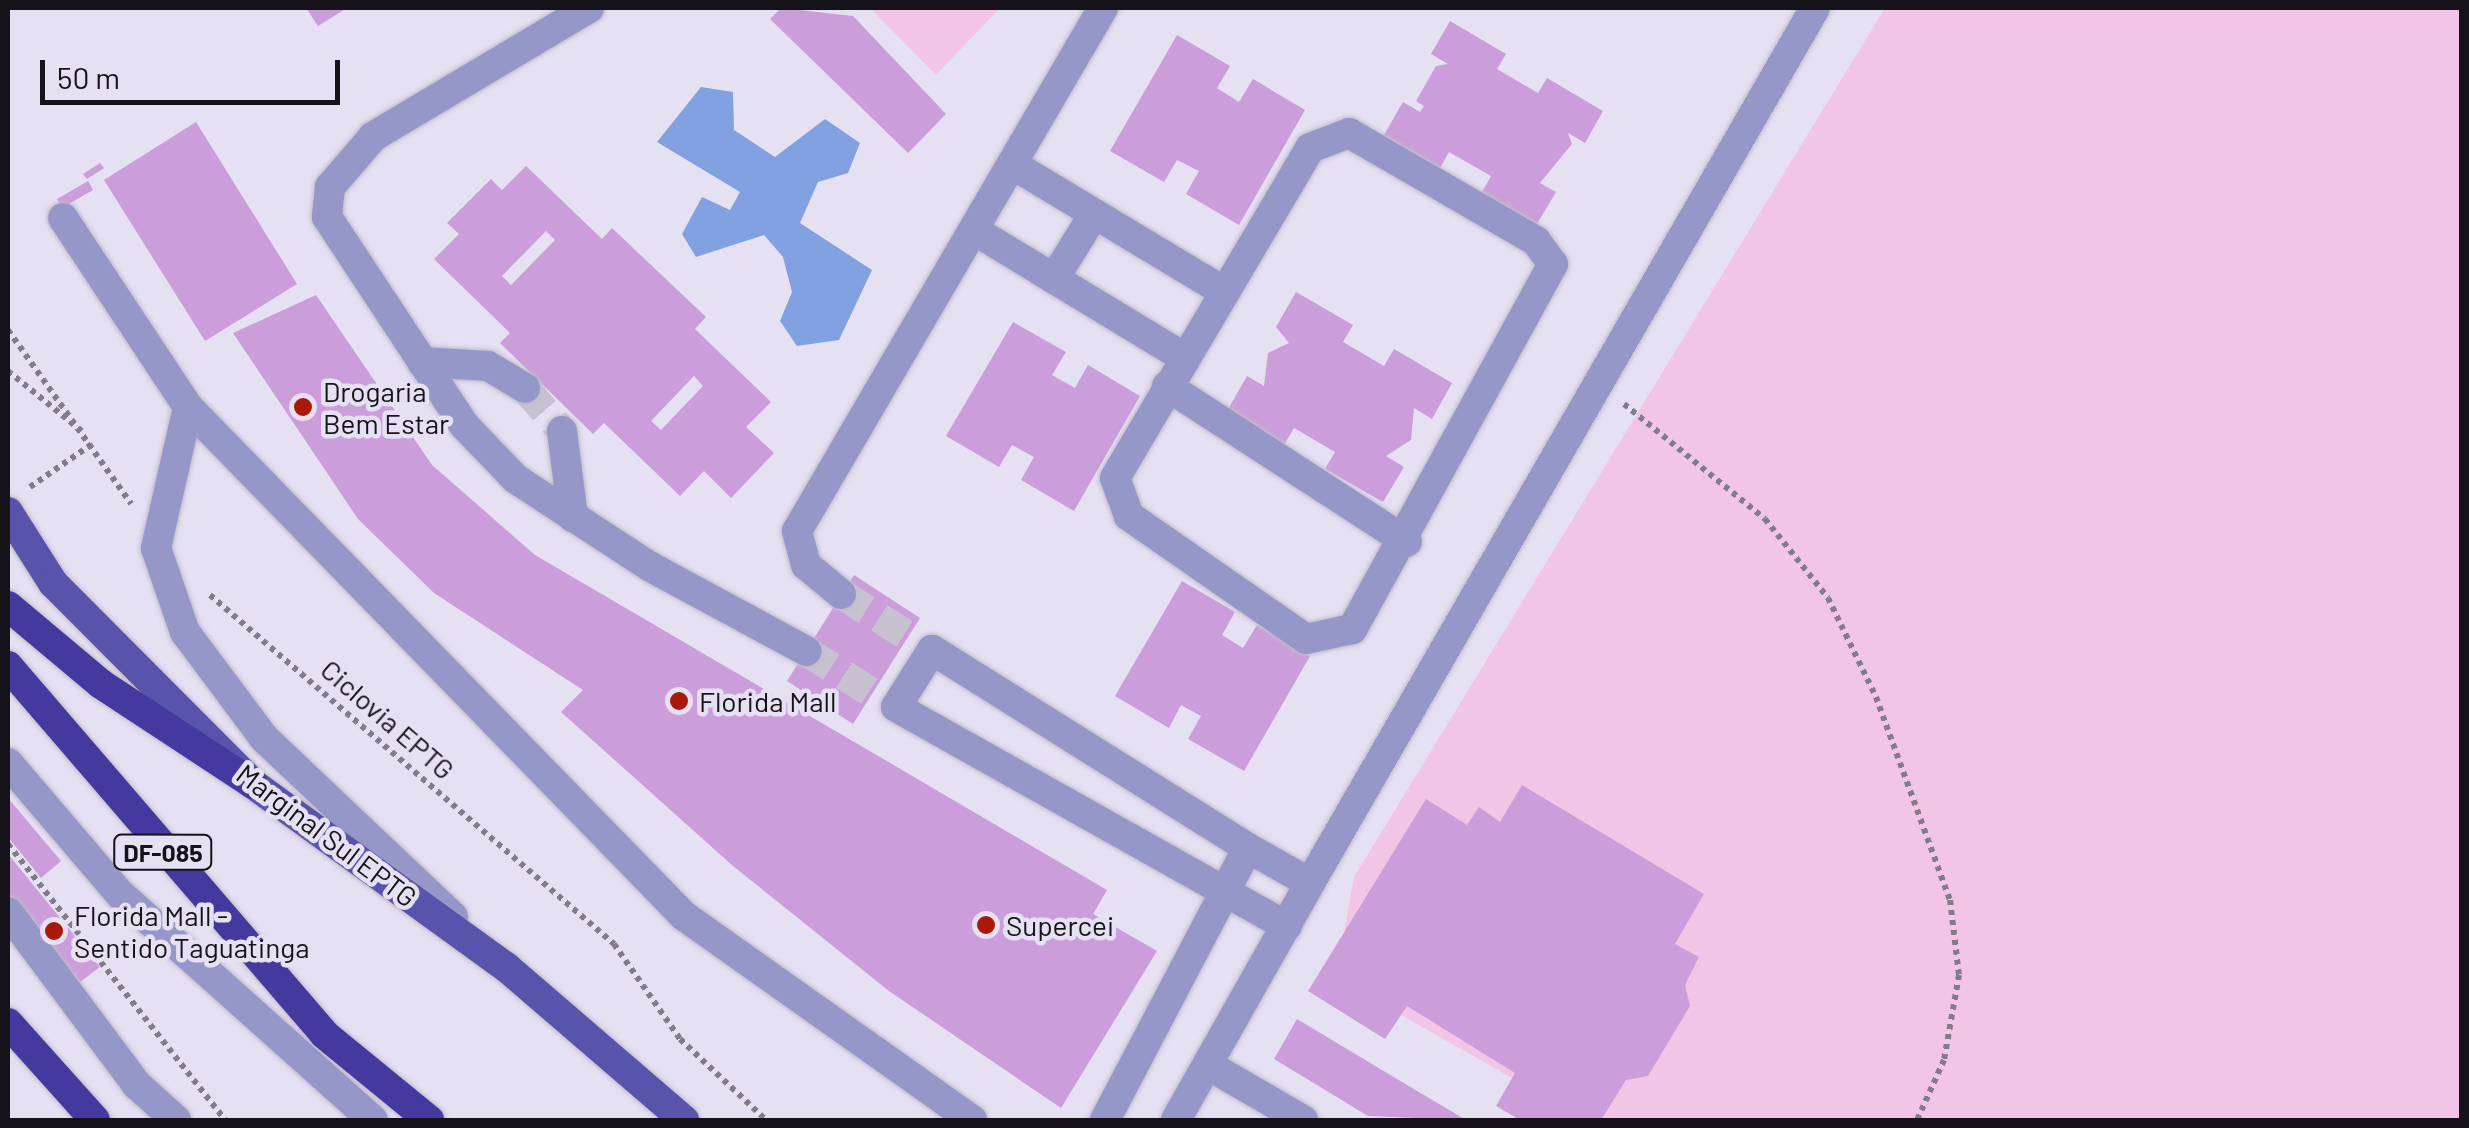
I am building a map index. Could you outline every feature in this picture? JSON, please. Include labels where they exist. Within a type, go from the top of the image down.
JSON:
[{"type":"highway","points":[[8,606],[101,684],[252,784]]},
{"type":"highway","name":"DF-085","points":[[8,666],[324,1034],[428,1120]]},
{"type":"highway","points":[[8,1023],[95,1120]]},
{"type":"main road","name":"Marginal Sul EPTG","points":[[15,502],[53,583],[252,784],[506,967],[684,1120]]},
{"type":"lane","points":[[589,8],[373,137],[330,187],[327,217],[422,362],[516,479],[574,518],[806,650]]},
{"type":"lane","points":[[842,594],[806,565],[797,531],[1015,166],[1103,8]]},
{"type":"lane","points":[[1176,1120],[1596,382],[1815,8]]},
{"type":"lane","points":[[1349,132],[1545,252],[1553,264],[1547,289],[1407,542],[1352,629],[1306,639],[1118,502],[1115,478],[1221,290],[1327,134],[1349,132]]},
{"type":"lane","points":[[1015,166],[1221,290]]},
{"type":"lane","points":[[1054,278],[1094,214]]},
{"type":"lane","points":[[63,218],[188,407],[684,916],[972,1120]]},
{"type":"lane","points":[[976,232],[1183,357]]},
{"type":"lane","points":[[422,362],[488,366],[525,388]]},
{"type":"lane","points":[[1167,386],[1407,542]]},
{"type":"lane","points":[[188,407],[156,548],[185,632],[254,726],[506,967]]},
{"type":"lane","points":[[562,431],[574,518]]},
{"type":"lane","points":[[1287,926],[884,700],[920,643],[1310,883]]},
{"type":"lane","points":[[8,763],[120,894],[373,1120]]},
{"type":"lane","points":[[1105,1120],[1248,848]]},
{"type":"lane","points":[[8,912],[136,1084],[176,1120]]},
{"type":"lane","points":[[1208,1064],[1304,1120]]},
{"type":"path","points":[[8,330],[95,442],[156,548]]},
{"type":"path","points":[[8,371],[95,442]]},
{"type":"path","points":[[1596,382],[1765,520],[1828,598],[1876,697],[1950,900],[1959,975],[1944,1060],[1917,1120]]},
{"type":"path","points":[[15,502],[95,442]]},
{"type":"path","name":"Ciclovia EPTG","points":[[200,586],[614,944],[680,1039],[766,1120]]},
{"type":"path","points":[[8,844],[52,894],[224,1120]]},
{"type":"shaded area","points":[[870,8],[1000,8],[936,75]]},
{"type":"shaded area","points":[[1885,8],[2461,8],[2461,1120],[1586,1120],[1336,978],[1354,877]]},
{"type":"water","points":[[701,87],[733,92],[734,130],[775,157],[825,119],[860,143],[848,173],[818,182],[800,223],[872,270],[839,340],[797,346],[780,321],[792,292],[783,257],[764,235],[696,257],[682,234],[702,197],[730,210],[740,192],[657,142]]},
{"type":"building","points":[[306,8],[347,8],[318,26]]},
{"type":"building","points":[[781,8],[853,16],[946,114],[908,153],[770,19]]},
{"type":"building","points":[[1450,21],[1506,54],[1497,69],[1538,93],[1547,78],[1603,111],[1585,143],[1568,133],[1572,144],[1540,183],[1556,192],[1537,224],[1482,192],[1491,176],[1449,152],[1440,168],[1384,135],[1403,102],[1420,112],[1424,106],[1416,101],[1436,66],[1448,64],[1431,54]]},
{"type":"building","points":[[1177,35],[1230,66],[1217,88],[1239,102],[1253,79],[1305,110],[1239,225],[1186,194],[1199,171],[1177,160],[1164,182],[1110,151]]},
{"type":"building","points":[[196,122],[297,284],[205,341],[104,180]]},
{"type":"building","points":[[100,163],[104,168],[87,179],[83,174]]},
{"type":"building","points":[[526,166],[602,239],[612,228],[706,317],[695,329],[771,402],[746,427],[774,453],[731,498],[704,471],[680,496],[604,423],[593,434],[500,343],[510,333],[434,259],[459,234],[447,223],[491,179],[502,190]],"holes":[[[546,231],[555,240],[511,285],[502,276]],[[694,376],[703,386],[661,430],[651,421]]]},
{"type":"building","points":[[88,181],[93,190],[62,208],[57,199]]},
{"type":"building","points":[[1296,292],[1353,325],[1343,342],[1384,366],[1394,349],[1452,383],[1432,419],[1414,408],[1411,440],[1386,456],[1404,467],[1383,502],[1325,469],[1335,452],[1294,428],[1284,445],[1227,411],[1247,376],[1264,386],[1268,353],[1289,343],[1276,327]]},
{"type":"building","name":"Florida Mall","points":[[316,295],[432,465],[535,555],[1107,890],[1093,914],[1157,951],[1061,1108],[889,991],[733,866],[561,712],[583,690],[434,593],[358,519],[233,333]]},
{"type":"building","points":[[1013,322],[1066,352],[1052,375],[1075,388],[1088,365],[1140,396],[1074,511],[1021,480],[1034,457],[1012,445],[999,467],[946,436]]},
{"type":"building","points":[[854,575],[920,618],[853,724],[787,681]]},
{"type":"building","points":[[1182,581],[1235,612],[1222,635],[1243,648],[1257,625],[1310,656],[1244,771],[1188,739],[1201,716],[1181,705],[1169,728],[1115,696]]},
{"type":"building","points":[[1522,785],[1704,894],[1675,944],[1699,957],[1685,985],[1690,1006],[1648,1076],[1626,1080],[1601,1120],[1520,1120],[1496,1106],[1515,1073],[1407,1006],[1385,1039],[1308,991],[1426,799],[1467,825],[1479,807],[1500,822]]},
{"type":"building","points":[[8,798],[61,861],[41,878],[8,837]]},
{"type":"building","name":"Florida Mall - Sentido Taguatinga","points":[[8,854],[100,967],[80,982],[8,895]]},
{"type":"building","points":[[1297,1019],[1466,1120],[1368,1116],[1274,1059]]},
{"type":"tunnel","points":[[525,388],[562,431]]},
{"type":"tunnel","points":[[841,594],[908,636]]},
{"type":"tunnel","points":[[806,651],[872,693]]},
{"type":"place","name":"Drogaria Bem Estar","points":[[303,407]]},
{"type":"place","name":"Florida Mall","points":[[679,701]]},
{"type":"place","name":"Supercei","points":[[986,925]]},
{"type":"place","name":"Florida Mall - Sentido Taguatinga","points":[[54,931]]}]
